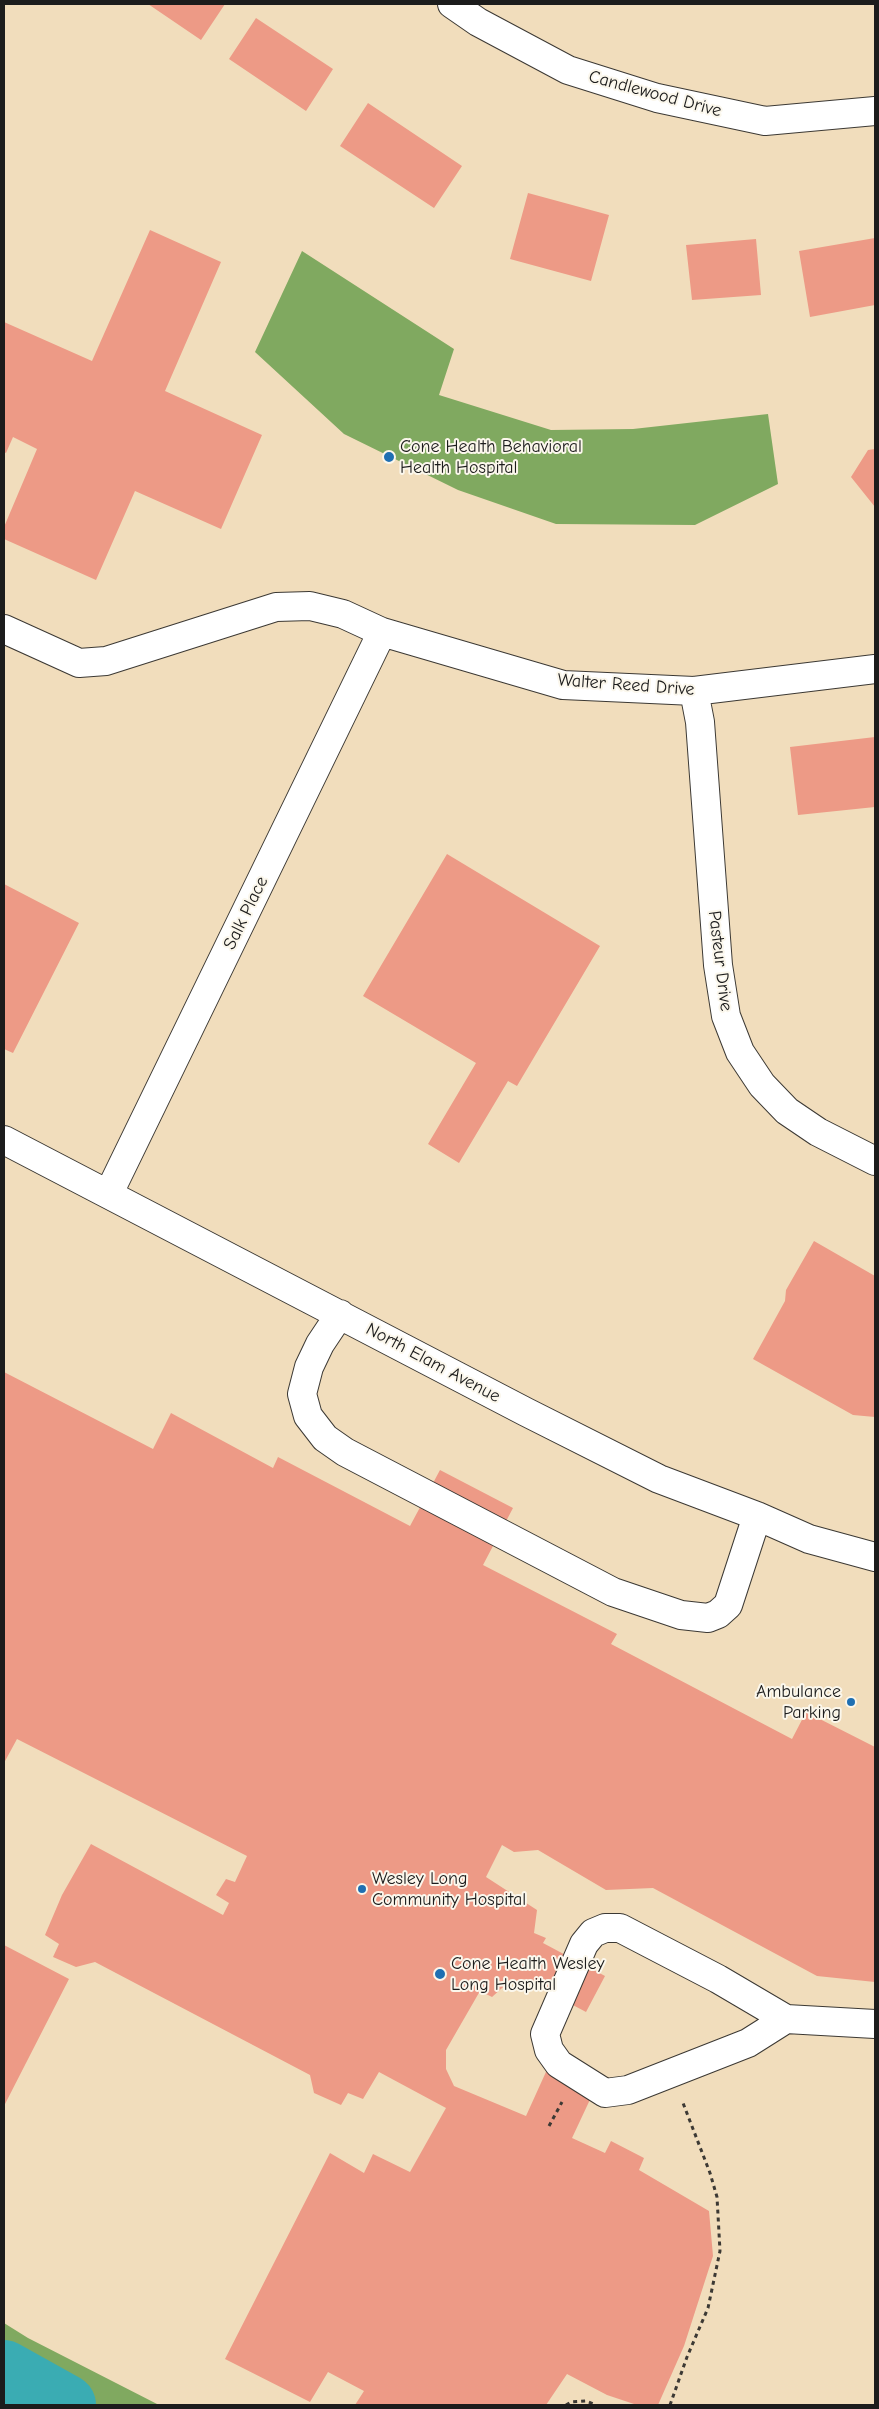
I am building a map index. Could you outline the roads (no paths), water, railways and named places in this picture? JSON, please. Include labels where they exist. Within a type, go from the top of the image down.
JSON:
[{"type":"street","name":"Candlewood Drive","points":[[452,4],[478,22],[568,70],[657,98],[766,121],[875,111]]},
{"type":"street","name":"Walter Reed Drive","points":[[4,629],[79,663],[106,661],[276,607],[310,606],[343,614],[382,632],[563,684],[694,691],[875,669]]},
{"type":"street","name":"Salk Place","points":[[109,1193],[382,632]]},
{"type":"street","name":"Pasteur Drive","points":[[694,691],[700,722],[718,964],[726,1016],[740,1052],[762,1085],[787,1111],[818,1132],[875,1161]]},
{"type":"street","name":"North Elam Avenue","points":[[4,1140],[109,1193],[526,1412],[659,1479],[756,1516],[808,1539],[875,1557]]},
{"type":"street","points":[[340,1314],[320,1344],[309,1368],[302,1394],[308,1416],[325,1438],[346,1452],[613,1592],[682,1615],[708,1618],[718,1614],[728,1604],[756,1516]]},
{"type":"street","points":[[786,2019],[748,2043],[628,2090],[605,2093],[559,2064],[549,2050],[545,2034],[550,2018],[584,1944],[593,1933],[605,1928],[620,1928],[718,1979],[786,2019],[875,2024]]},
{"type":"waterway","points":[[4,2371],[65,2405]]},
{"type":"place","name":"Cone Health Behavioral Health Hospital","points":[[389,457]]},
{"type":"place","name":"Ambulance Parking","points":[[851,1702]]},
{"type":"place","name":"Wesley Long Community Hospital","points":[[362,1889]]},
{"type":"place","name":"Cone Health Wesley Long Hospital","points":[[440,1974]]}]
